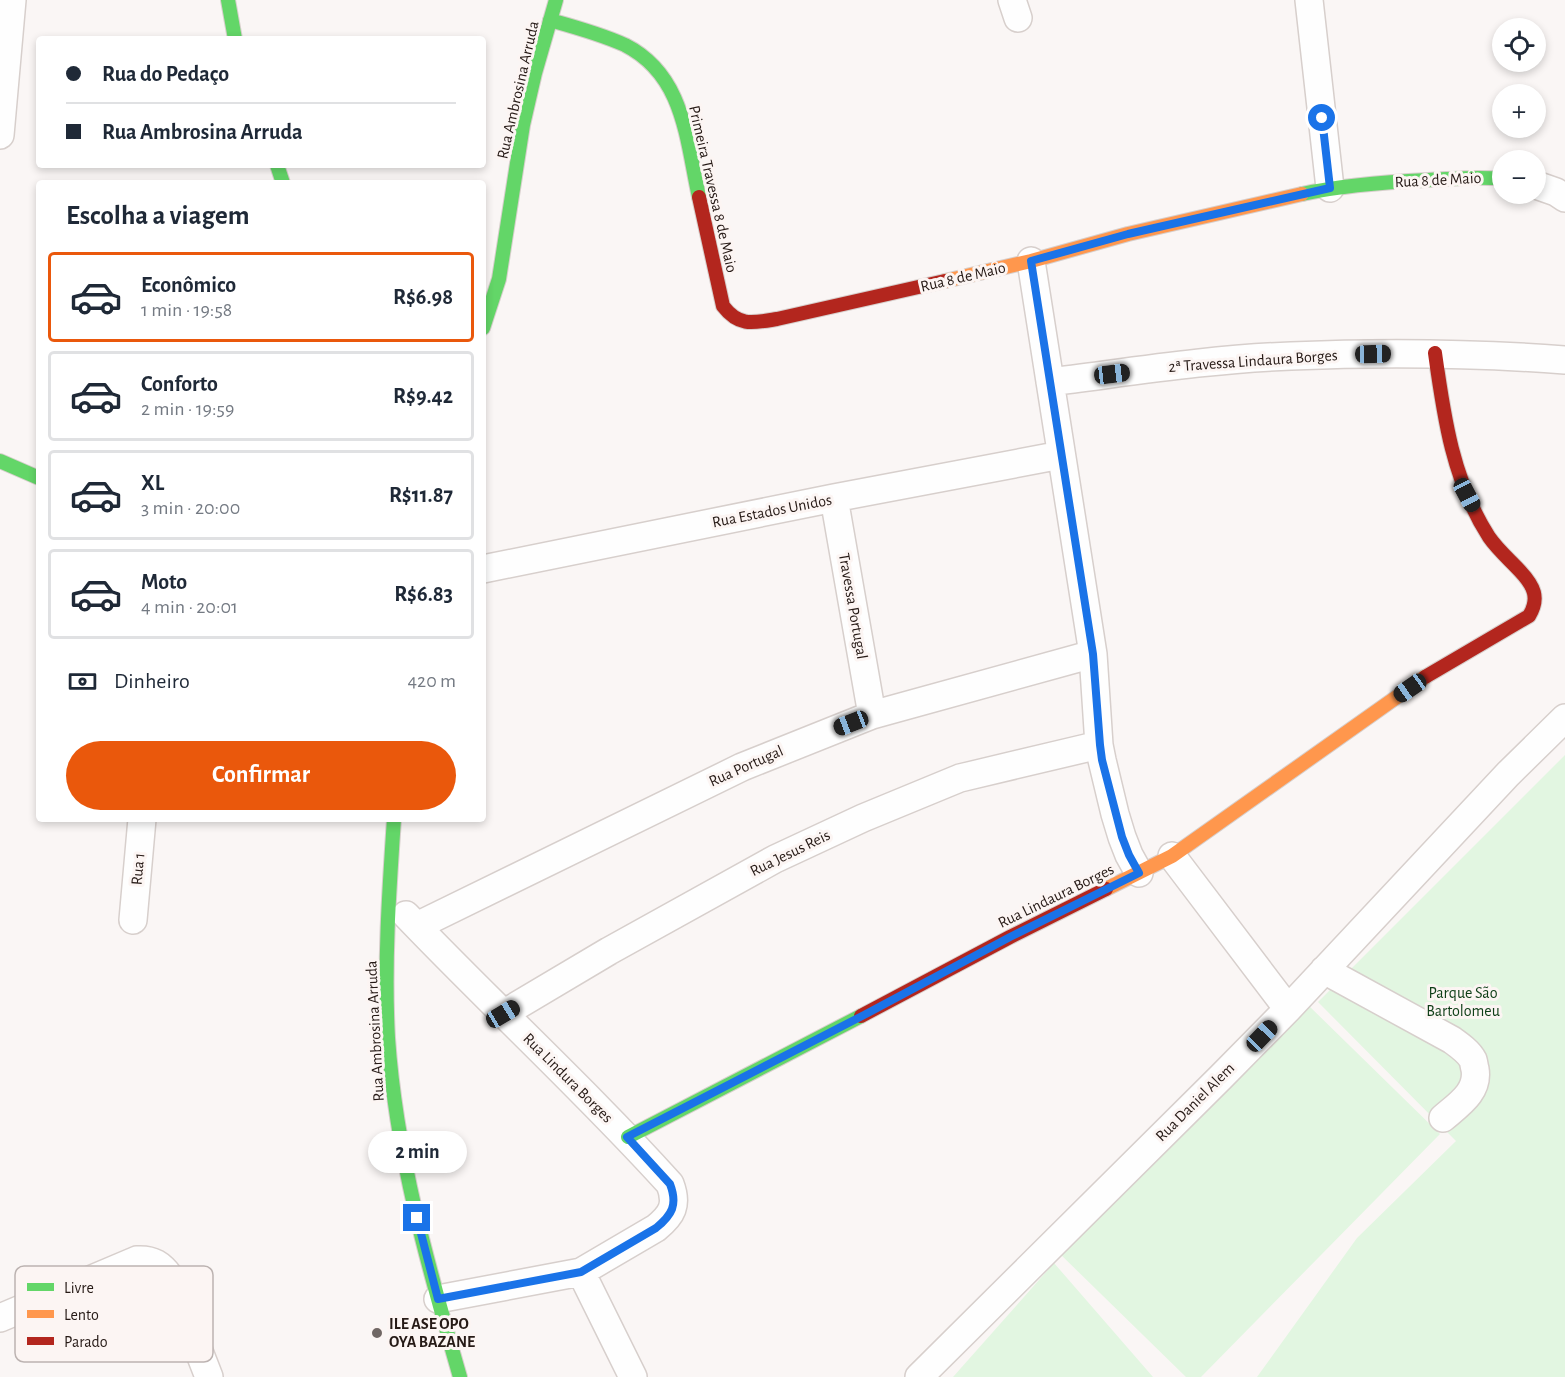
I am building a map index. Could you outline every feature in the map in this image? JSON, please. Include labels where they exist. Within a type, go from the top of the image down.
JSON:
[{"type":"street","points":[[0,135],[12,0]]},
{"type":"street","points":[[228,0],[234,36]]},
{"type":"street","name":"Rua Ambrosina Arruda","points":[[486,319],[499,279],[523,125],[556,0]]},
{"type":"street","points":[[1309,0],[1330,188]]},
{"type":"street","name":"Primeira Travessa 8 de Maio","points":[[550,20],[622,43],[645,57],[663,75],[673,93],[682,118],[723,306],[729,316],[739,322],[751,324],[777,319]]},
{"type":"street","name":"Rua 8 de Maio","points":[[777,319],[1031,261],[1128,234],[1330,188],[1413,180],[1492,178]]},
{"type":"street","points":[[1546,188],[1565,198]]},
{"type":"street","points":[[1031,261],[1093,654],[1100,745],[1117,821],[1129,855],[1139,873]]},
{"type":"street","name":"2ª Travessa Lindaura Borges","points":[[1050,381],[1196,363],[1290,356],[1435,353],[1565,360]]},
{"type":"street","name":"Rua Lindaura Borges","points":[[627,1137],[1010,937],[1172,856],[1428,675],[1535,611],[1536,598],[1524,575],[1491,540],[1467,495],[1447,429],[1435,353]]},
{"type":"street","name":"Rua Estados Unidos","points":[[486,568],[1061,455]]},
{"type":"street","points":[[0,461],[36,477]]},
{"type":"street","name":"Travessa Portugal","points":[[834,498],[872,715]]},
{"type":"street","name":"Rua Portugal","points":[[417,926],[742,766],[872,715],[1093,654]]},
{"type":"street","name":"Rua Daniel Alem","points":[[919,1377],[1221,1077],[1508,774],[1565,718]]},
{"type":"street","name":"Rua Jesus Reis","points":[[503,1014],[609,951],[775,859],[863,818],[960,778],[1100,745]]},
{"type":"street","name":"Rua 1","points":[[134,920],[142,822]]},
{"type":"street","name":"Rua Ambrosina Arruda","points":[[394,822],[389,897],[387,1005],[391,1070],[412,1197],[460,1377]]},
{"type":"street","points":[[1172,856],[1288,1008]]},
{"type":"street","name":"Rua Lindura Borges","points":[[389,897],[627,1137],[670,1184],[674,1194],[674,1204],[666,1220],[581,1272]]},
{"type":"street","points":[[1324,969],[1452,1040],[1473,1060],[1476,1075],[1473,1089],[1443,1118]]},
{"type":"street","points":[[123,1266],[145,1259],[160,1266]]},
{"type":"street","points":[[438,1299],[581,1272],[633,1377]]},
{"type":"street","points":[[0,1318],[15,1312]]},
{"type":"street","points":[[203,1362],[209,1377]]},
{"type":"green space","name":"Parque São Bartolomeu","points":[[1565,755],[1565,1377],[1257,1377],[1357,1238],[1456,1141],[1318,1002]]},
{"type":"green space","points":[[1305,1002],[1440,1134],[1201,1377],[1186,1377],[1058,1252]]},
{"type":"green space","points":[[1054,1263],[1153,1377],[953,1377]]},
{"type":"traffic: fast","points":[[228,0],[234,36]]},
{"type":"traffic: fast","points":[[486,319],[499,279],[523,125],[556,0]]},
{"type":"traffic: fast","points":[[550,20],[625,45],[645,58],[660,73],[679,110],[699,197]]},
{"type":"traffic: fast","points":[[278,168],[282,180]]},
{"type":"traffic: fast","points":[[1302,194],[1380,183],[1492,178]]},
{"type":"traffic: fast","points":[[0,461],[36,477]]},
{"type":"traffic: fast","points":[[394,822],[387,956],[388,1038],[392,1081],[415,1209],[460,1377]]},
{"type":"traffic: fast","points":[[628,1137],[861,1016]]},
{"type":"traffic: slow","points":[[945,281],[1031,261],[1128,234],[1302,194]]},
{"type":"traffic: slow","points":[[1106,889],[1172,856],[1425,677]]},
{"type":"traffic: jam","points":[[699,197],[723,306],[729,313],[741,320],[754,322],[777,319],[945,281]]},
{"type":"traffic: jam","points":[[1425,677],[1529,616],[1535,598],[1529,582],[1489,537],[1467,494],[1452,448],[1435,353]]},
{"type":"traffic: jam","points":[[861,1016],[1106,889]]},
{"type":"place","name":"ILE ASE OPO OYA BAZANE","points":[[377,1333]]},
{"type":"route","points":[[417,1218],[438,1299],[581,1272],[656,1228],[666,1220],[674,1204],[674,1194],[670,1184],[627,1137],[1010,937],[1139,873],[1122,837],[1102,760],[1093,654],[1031,261],[1128,234],[1330,188],[1322,118]]}]
